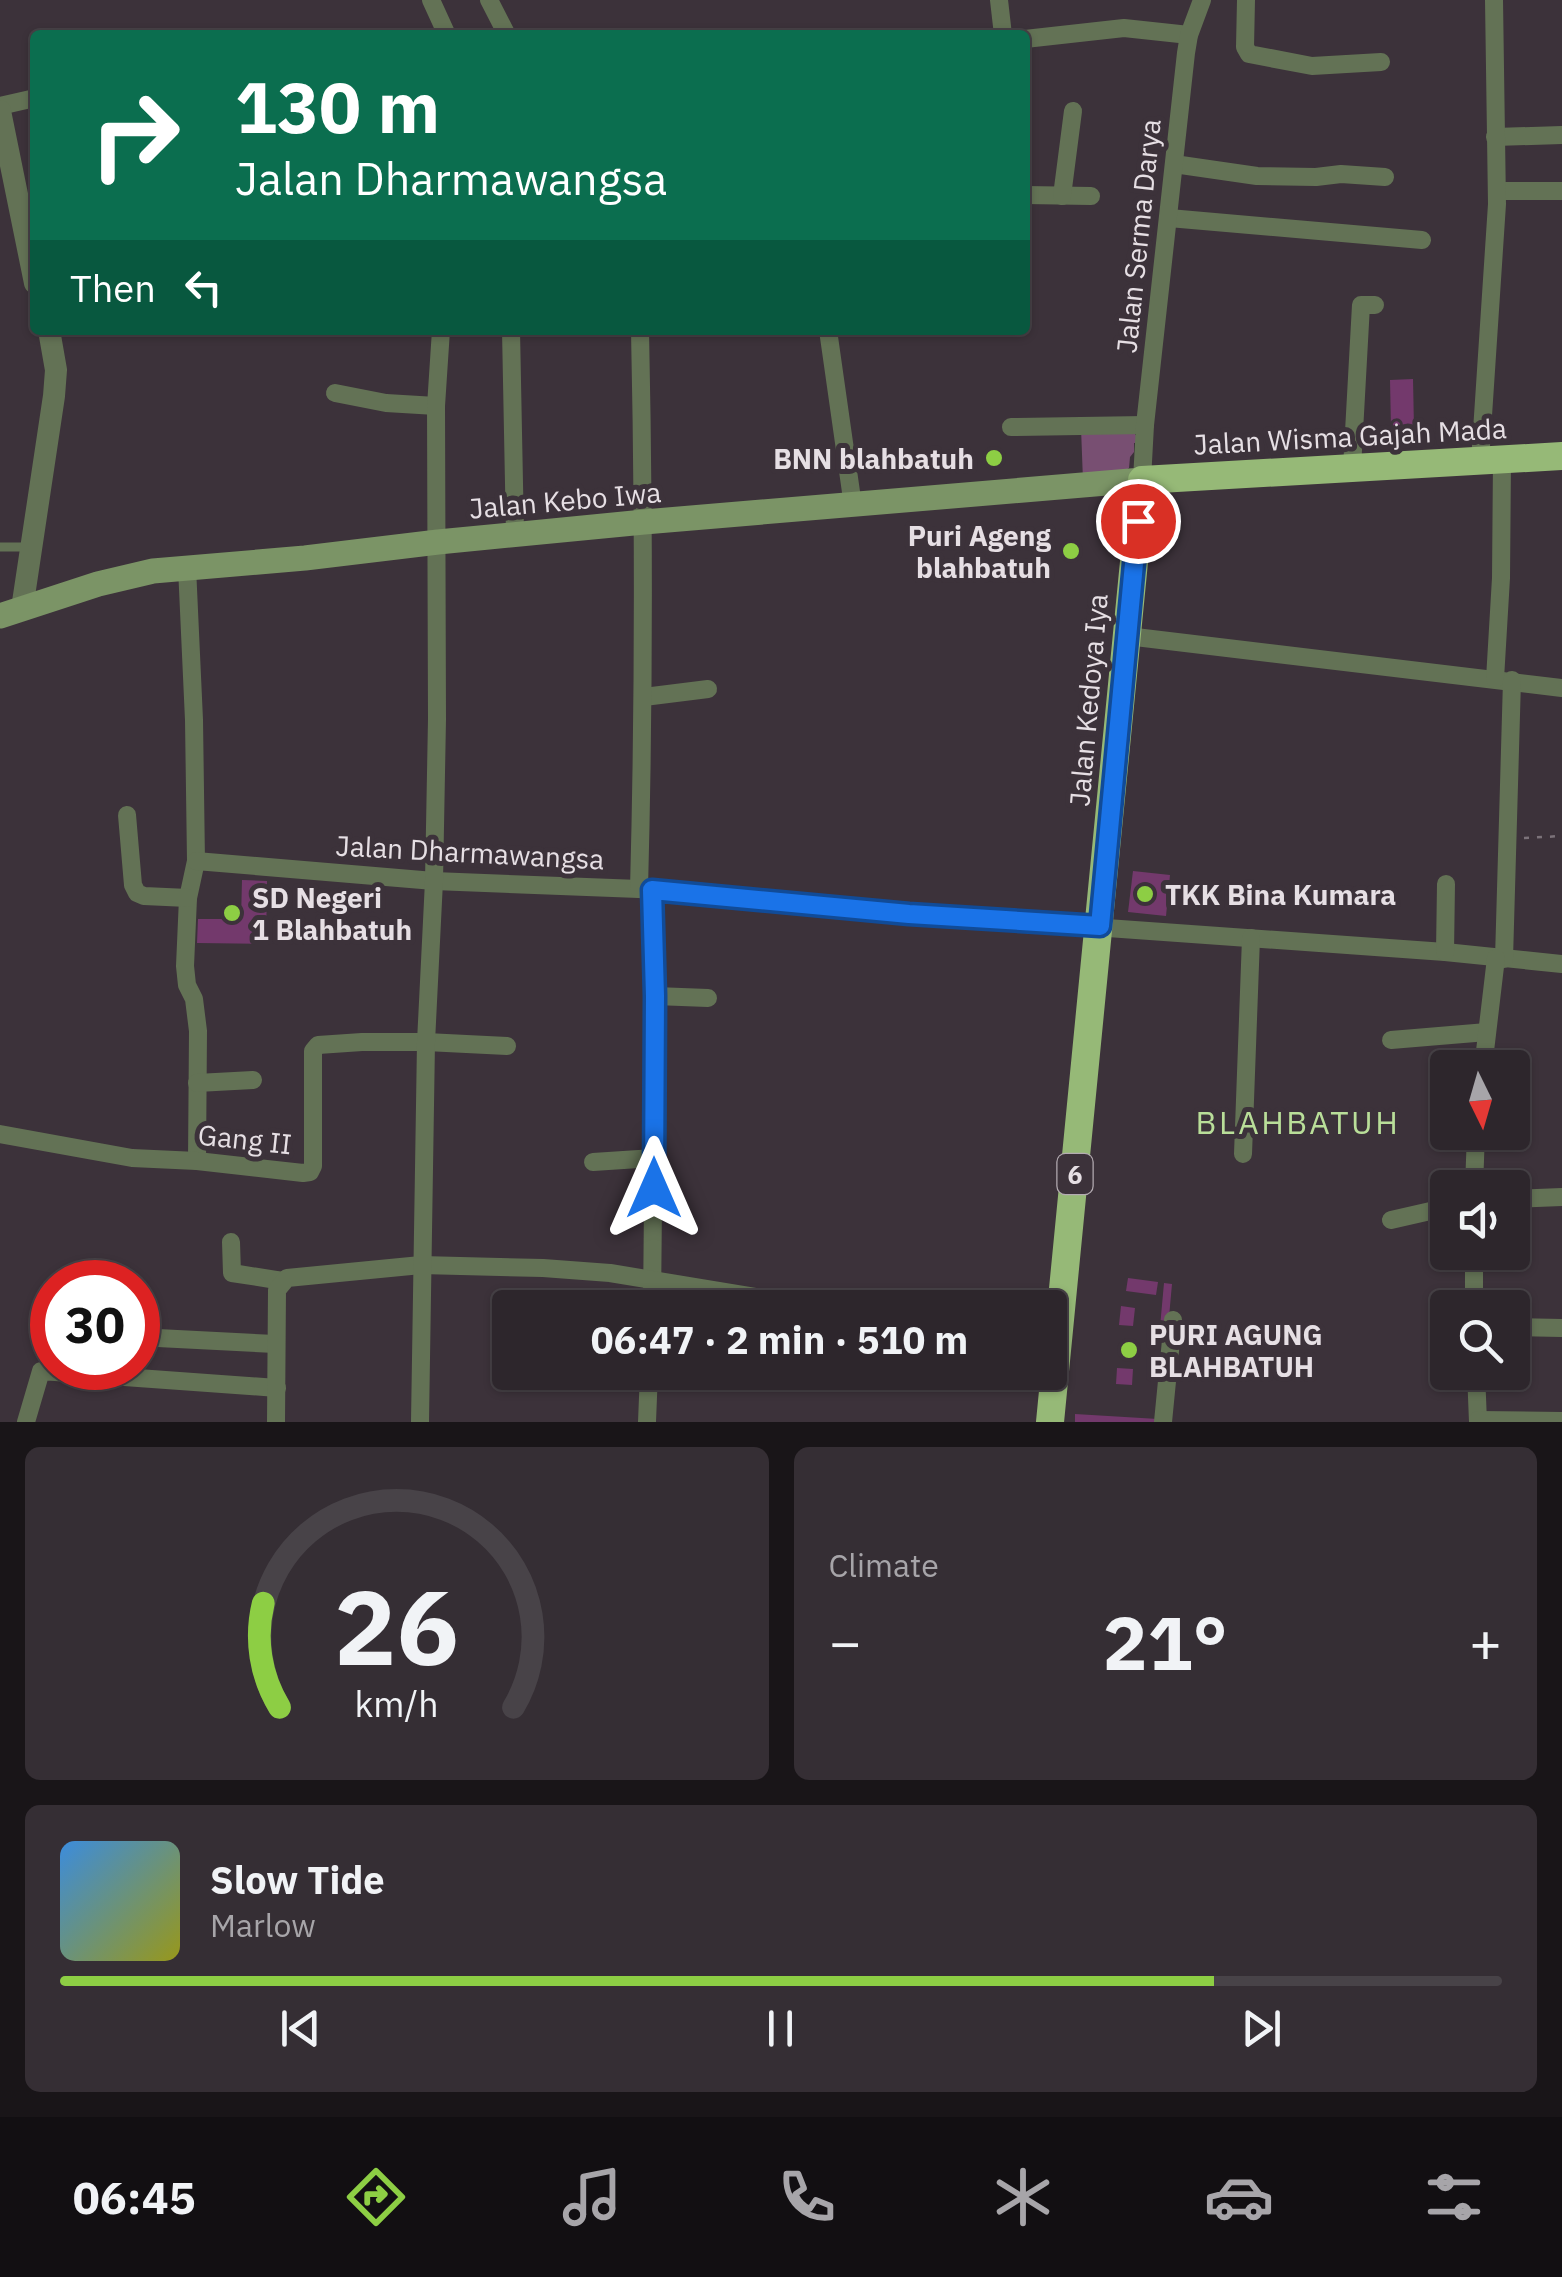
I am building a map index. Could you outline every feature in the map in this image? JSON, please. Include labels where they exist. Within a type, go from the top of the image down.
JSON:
[{"type":"highway","name":"Jalan Wisma Gajah Mada","points":[[1142,480],[1562,456]]},
{"type":"highway","name":"Jalan Kedoya Iya","points":[[1100,926],[1142,480]]},
{"type":"highway","name":"6","points":[[1060,1290],[1100,926]]},
{"type":"highway","name":"6","points":[[1050,1422],[1052,1390]]},
{"type":"main road","name":"Jalan Kebo Iwa","points":[[11,613],[153,570],[644,522],[1142,480]]},
{"type":"street","points":[[431,0],[445,30]]},
{"type":"street","points":[[489,0],[504,30]]},
{"type":"street","points":[[999,0],[1002,30]]},
{"type":"street","name":"Jalan Serma Darya","points":[[1142,480],[1189,35],[1202,0]]},
{"type":"street","points":[[1246,0],[1245,47],[1250,54],[1312,66],[1380,62]]},
{"type":"street","points":[[1485,1050],[1500,958],[1509,838],[1501,578],[1491,460],[1497,192],[1494,0]]},
{"type":"street","points":[[1030,38],[1124,28],[1189,35]]},
{"type":"street","points":[[30,99],[0,108],[30,258]]},
{"type":"street","points":[[1062,196],[1073,111]]},
{"type":"street","points":[[1494,137],[1562,136]]},
{"type":"street","points":[[1174,164],[1257,176],[1385,177]]},
{"type":"street","points":[[1497,192],[1562,190]]},
{"type":"street","points":[[1030,195],[1091,196]]},
{"type":"street","points":[[1168,218],[1422,240]]},
{"type":"street","points":[[1352,468],[1361,305],[1374,305]]},
{"type":"street","points":[[11,613],[29,547],[54,396],[56,370],[50,335]]},
{"type":"street","points":[[420,1422],[426,1042],[434,881],[436,406],[441,335]]},
{"type":"street","points":[[511,335],[515,534]]},
{"type":"street","points":[[640,335],[645,890],[655,996],[653,1290]]},
{"type":"street","points":[[829,335],[853,506]]},
{"type":"street","points":[[335,394],[436,406]]},
{"type":"street","points":[[1010,428],[1145,425]]},
{"type":"street","points":[[187,567],[196,861],[188,898],[185,966],[198,1032],[196,1162]]},
{"type":"street","points":[[1127,636],[1562,688]]},
{"type":"street","points":[[644,697],[708,689]]},
{"type":"street","points":[[127,816],[137,893],[188,898]]},
{"type":"street","name":"Jalan Dharmawangsa","points":[[196,861],[434,881],[645,890],[1562,964]]},
{"type":"street","points":[[1446,884],[1446,952]]},
{"type":"street","points":[[1243,1154],[1251,938]]},
{"type":"street","points":[[655,996],[708,998]]},
{"type":"street","points":[[1391,1040],[1487,1032]]},
{"type":"street","points":[[426,1042],[507,1046]]},
{"type":"street","name":"Gang II","points":[[0,1134],[132,1158],[310,1172],[316,1046],[426,1042]]},
{"type":"street","points":[[198,1083],[252,1080]]},
{"type":"street","points":[[593,1162],[654,1158]]},
{"type":"street","points":[[1530,1198],[1562,1196]]},
{"type":"street","points":[[1392,1220],[1430,1211]]},
{"type":"street","points":[[231,1242],[232,1273],[283,1281]]},
{"type":"street","points":[[276,1422],[277,1290],[287,1278],[421,1265],[542,1268],[610,1273],[718,1290]]},
{"type":"street","points":[[1163,1422],[1173,1320]]},
{"type":"street","points":[[1530,1327],[1562,1328]]},
{"type":"street","points":[[160,1338],[275,1344]]},
{"type":"street","points":[[26,1422],[41,1371],[276,1388]]},
{"type":"street","points":[[647,1422],[648,1390]]},
{"type":"street","points":[[1477,1390],[1478,1421],[1562,1421]]},
{"type":"lane","points":[[0,548],[29,547]]},
{"type":"path","points":[[1509,838],[1562,836]]},
{"type":"shaded area","points":[[1136,427],[1139,443],[1134,443],[1129,468],[1115,477],[1083,481],[1081,428]]},
{"type":"building","points":[[1413,379],[1414,428],[1391,428],[1390,380]]},
{"type":"building","points":[[1133,871],[1170,875],[1166,916],[1128,912]]},
{"type":"building","points":[[242,880],[267,881],[266,944],[197,943],[198,919],[241,919]]},
{"type":"building","points":[[1128,1278],[1158,1282],[1156,1295],[1126,1291]]},
{"type":"building","points":[[1164,1283],[1172,1284],[1168,1328],[1160,1327]]},
{"type":"building","points":[[1121,1306],[1135,1308],[1133,1326],[1119,1325]]},
{"type":"building","points":[[1117,1368],[1133,1369],[1132,1385],[1116,1384]]},
{"type":"building","points":[[1075,1414],[1158,1419],[1158,1422],[1075,1422]]},
{"type":"place","name":"BNN blahbatuh","points":[[994,458]]},
{"type":"place","name":"Puri Ageng blahbatuh","points":[[1071,551]]},
{"type":"place","name":"TKK Bina Kumara","points":[[1145,894]]},
{"type":"place","name":"SD Negeri 1 Blahbatuh","points":[[232,913]]},
{"type":"place","name":"PURI AGUNG BLAHBATUH","points":[[1129,1350]]},
{"type":"district","name":"BLAHBATUH","points":[[1298,1122]]},
{"type":"route","points":[[654,1188],[652,890],[909,914],[1100,926],[1138,521]]}]
